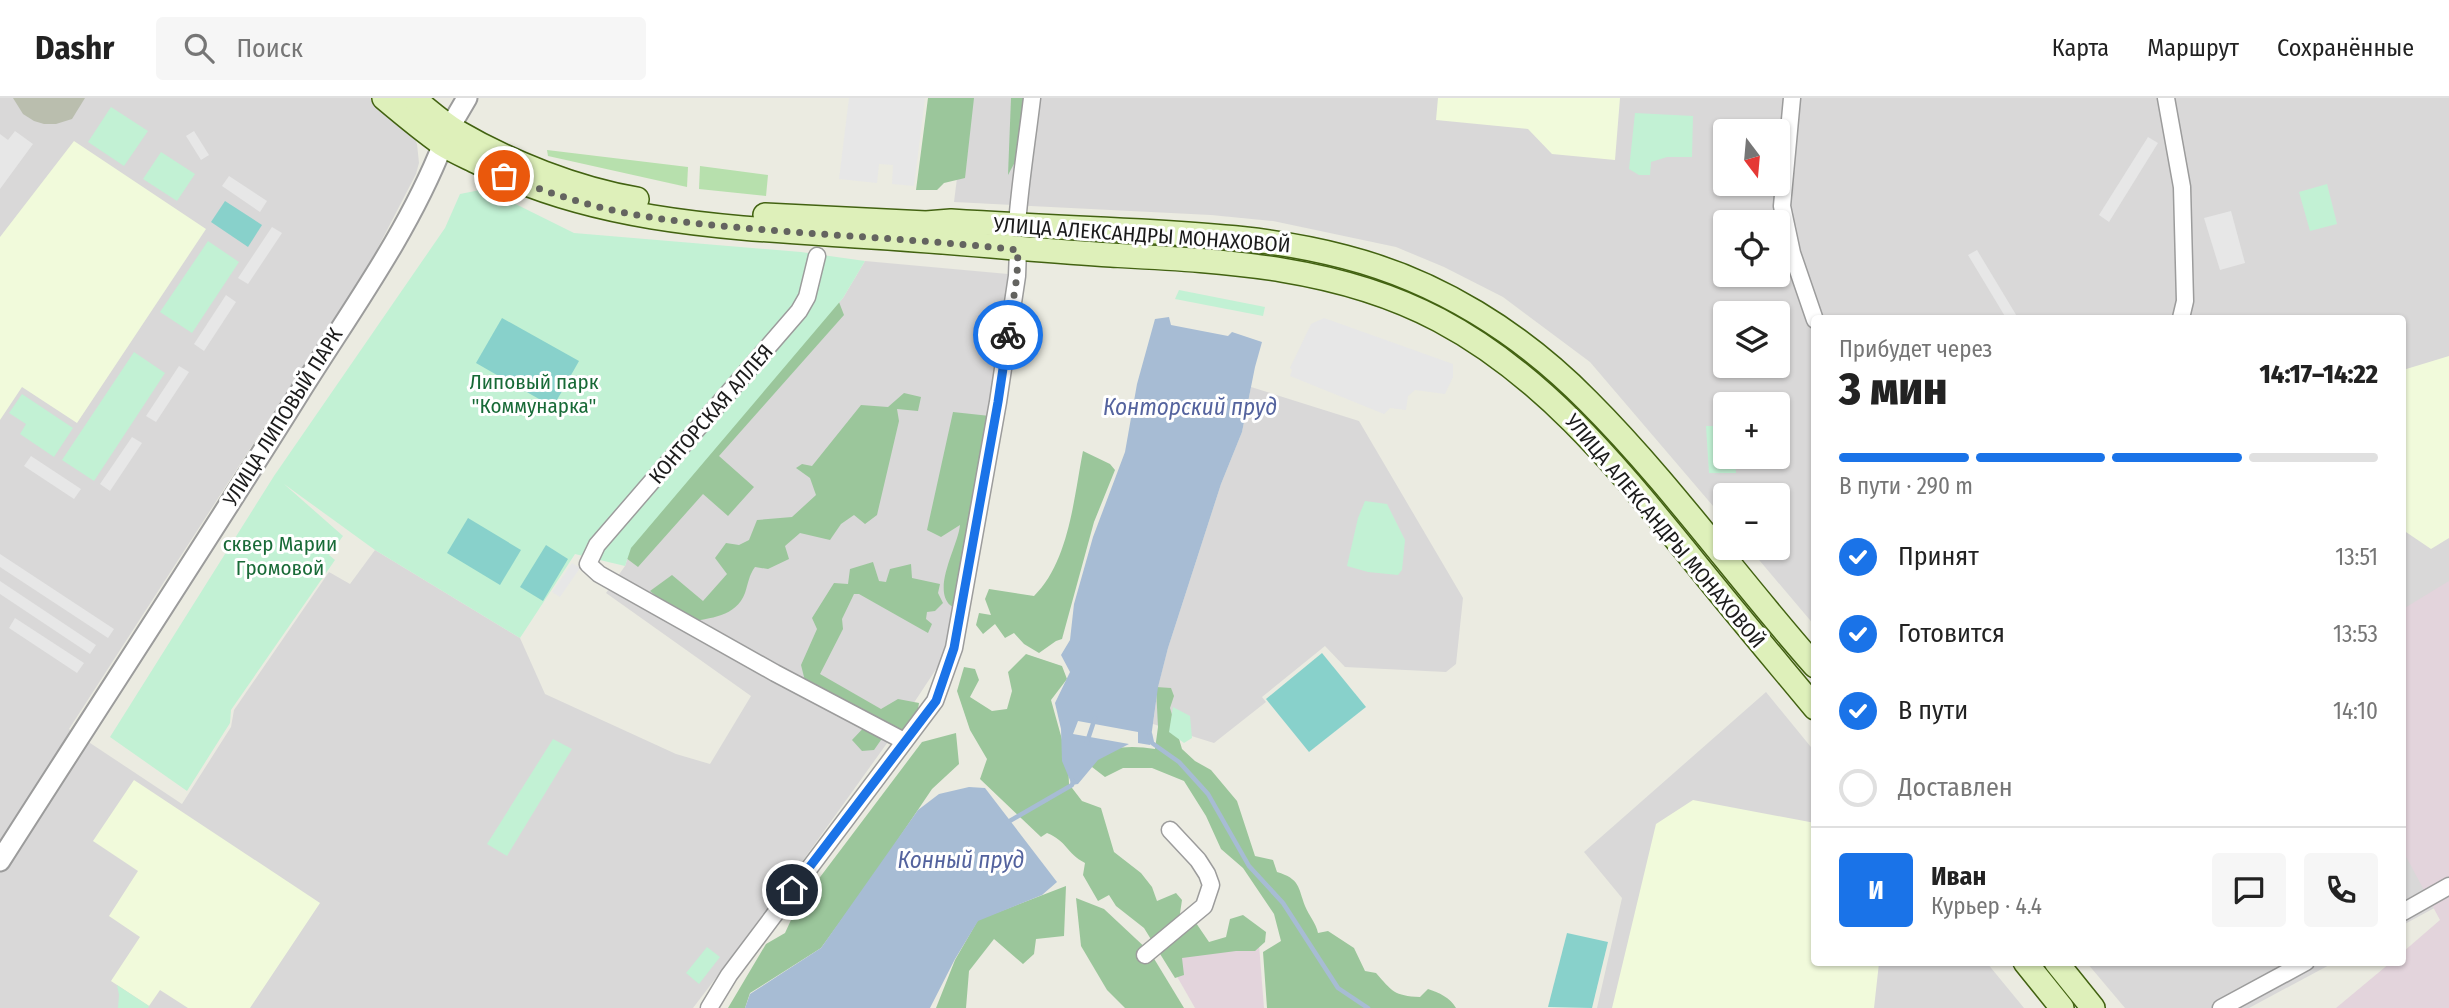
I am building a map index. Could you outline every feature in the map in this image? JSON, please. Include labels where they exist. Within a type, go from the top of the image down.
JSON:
[{"type":"main road","name":"УЛИЦА АЛЕКСАНДРЫ МОНАХОВОЙ","points":[[384,98],[504,176],[552,194],[620,212],[743,229],[948,242],[1018,250],[1202,260],[1290,270],[1340,281],[1404,304],[1455,329],[1521,373],[1547,395],[1596,444],[1811,703]]},
{"type":"main road","name":"УЛИЦА АЛЕКСАНДРЫ МОНАХОВОЙ","points":[[413,98],[446,136],[559,178],[624,197],[744,214],[926,223],[951,221],[1193,234],[1295,245],[1380,268],[1413,281],[1476,312],[1534,352],[1561,375],[1611,425],[1811,662]]},
{"type":"main road","points":[[2028,966],[2062,1008]]},
{"type":"main road","points":[[2059,966],[2093,1008]]},
{"type":"street","name":"УЛИЦА ЛИПОВЫЙ ПАРК","points":[[0,861],[410,216],[446,136],[467,98]]},
{"type":"street","points":[[1017,225],[1020,178],[1032,98]]},
{"type":"street","points":[[1791,98],[1782,206],[1792,253],[1813,315]]},
{"type":"street","points":[[2166,98],[2182,187],[2185,301],[2182,315]]},
{"type":"street","points":[[709,1008],[729,975],[936,701],[954,648],[998,402],[1017,276],[1018,250]]},
{"type":"street","name":"КОНТОРСКАЯ АЛЛЕЯ","points":[[817,256],[807,297],[799,311],[597,545],[588,564],[599,574],[752,660],[904,741]]},
{"type":"street","points":[[1791,679],[1811,669]]},
{"type":"street","points":[[1145,955],[1204,906],[1211,885],[1198,860],[1170,830]]},
{"type":"street","points":[[2406,910],[2449,886]]},
{"type":"street","points":[[2221,1008],[2299,966]]},
{"type":"shaded area","points":[[0,98],[370,98],[412,132],[417,144],[419,163],[416,174],[370,263],[69,729],[182,804],[231,727],[234,710],[329,572],[350,584],[375,550],[520,638],[545,694],[676,754],[710,764],[751,696],[606,593],[625,566],[631,548],[843,298],[865,261],[1008,274],[956,639],[890,739],[766,912],[693,1008],[0,1008]]},
{"type":"shaded area","points":[[13,98],[85,98],[72,119],[56,124],[44,124],[23,114]]},
{"type":"shaded area","points":[[849,98],[925,98],[914,186],[892,184],[893,165],[879,164],[877,183],[839,179]]},
{"type":"shaded area","points":[[967,98],[2449,98],[2449,900],[2406,923],[2406,315],[1811,315],[1811,621],[1759,560],[1790,560],[1790,483],[1713,483],[1713,506],[1590,362],[1503,297],[1444,267],[1396,247],[1273,221],[1211,215],[954,202]]},
{"type":"shaded area","points":[[1438,98],[1620,98],[1615,160],[1552,154],[1528,129],[1436,120]]},
{"type":"shaded area","points":[[15,131],[33,144],[0,189],[0,134],[8,140]]},
{"type":"shaded area","points":[[194,131],[209,155],[201,160],[186,136]]},
{"type":"shaded area","points":[[2148,137],[2158,143],[2109,222],[2099,215]]},
{"type":"shaded area","points":[[74,141],[206,229],[77,423],[22,387],[0,420],[0,237]]},
{"type":"shaded area","points":[[229,176],[267,201],[260,212],[222,186]]},
{"type":"shaded area","points":[[2231,211],[2245,263],[2220,270],[2204,218]]},
{"type":"shaded area","points":[[272,227],[282,233],[248,284],[238,278]]},
{"type":"shaded area","points":[[1977,250],[2016,315],[2004,315],[1968,255]]},
{"type":"shaded area","points":[[226,295],[236,302],[204,351],[194,344]]},
{"type":"shaded area","points":[[1324,318],[1453,364],[1453,377],[1445,394],[1415,390],[1408,396],[1406,410],[1390,408],[1384,414],[1290,376],[1290,368],[1311,324]]},
{"type":"shaded area","points":[[2449,356],[2449,538],[2431,549],[2406,532],[2406,369]]},
{"type":"shaded area","points":[[179,366],[189,372],[156,422],[146,416]]},
{"type":"shaded area","points":[[1251,387],[1359,421],[1463,598],[1456,664],[1446,672],[1345,667],[1325,646],[1262,697],[1266,702],[1214,743],[1153,724],[1158,686],[1168,648],[1221,484],[1242,432]]},
{"type":"shaded area","points":[[132,437],[142,443],[110,491],[100,484]]},
{"type":"shaded area","points":[[31,456],[81,489],[74,499],[24,466]]},
{"type":"shaded area","points":[[0,554],[114,629],[108,638],[0,567]]},
{"type":"shaded area","points":[[572,563],[580,568],[560,597],[552,592]]},
{"type":"shaded area","points":[[0,581],[96,645],[90,654],[0,594]]},
{"type":"shaded area","points":[[2449,581],[2449,1008],[2336,1008],[2386,966],[2406,966],[2406,949],[2440,920],[2406,857],[2406,607]]},
{"type":"shaded area","points":[[15,618],[84,663],[77,673],[9,628]]},
{"type":"shaded area","points":[[1766,692],[1811,747],[1811,966],[1989,966],[2024,1008],[1597,1008],[1622,898],[1584,852]]},
{"type":"shaded area","points":[[134,780],[320,903],[250,1008],[188,1008],[160,990],[149,1006],[111,981],[140,937],[109,916],[138,871],[93,841]]},
{"type":"shaded area","points":[[1693,800],[1811,822],[1811,966],[1879,966],[1874,1008],[1612,1008],[1656,824]]},
{"type":"shaded area","points":[[1259,945],[1264,1008],[1195,1008],[1167,959]]},
{"type":"shaded area","points":[[2090,966],[2327,966],[2249,1008],[2125,1008]]},
{"type":"green space","points":[[928,98],[974,98],[965,178],[944,183],[937,190],[916,190]]},
{"type":"green space","points":[[1011,98],[1025,98],[1015,162],[1008,175]]},
{"type":"green space","points":[[111,107],[148,131],[124,166],[88,142]]},
{"type":"green space","points":[[1635,113],[1693,116],[1692,157],[1667,157],[1651,162],[1650,175],[1639,175],[1629,169]]},
{"type":"green space","points":[[547,150],[688,167],[687,187],[548,156]]},
{"type":"green space","points":[[161,152],[195,174],[177,201],[143,179]]},
{"type":"green space","points":[[700,166],[768,175],[766,196],[699,189]]},
{"type":"green space","points":[[2327,184],[2337,224],[2310,231],[2299,192]]},
{"type":"green space","name":"Липовый парк \"Коммунарка\"","points":[[485,189],[574,233],[801,252],[865,261],[843,298],[631,548],[625,566],[575,554],[520,638],[375,550],[284,484],[343,536],[329,555],[335,560],[231,710],[230,723],[187,791],[110,737],[274,476],[445,228],[460,194]]},
{"type":"green space","points":[[225,201],[262,225],[248,247],[211,222]]},
{"type":"green space","points":[[208,241],[239,262],[192,333],[160,312]]},
{"type":"green space","points":[[824,263],[844,315],[719,456],[754,487],[728,516],[703,494],[638,567],[614,549]]},
{"type":"green space","points":[[1179,290],[1265,307],[1263,316],[1175,299]]},
{"type":"green space","points":[[502,318],[579,361],[553,407],[476,363]]},
{"type":"green space","points":[[134,352],[165,373],[94,481],[62,460]]},
{"type":"green space","points":[[904,393],[921,397],[918,411],[897,409],[899,421],[877,515],[865,524],[854,515],[841,524],[830,540],[800,533],[785,546],[789,559],[768,569],[755,567],[741,601],[729,612],[721,615],[688,622],[650,591],[672,575],[703,601],[727,574],[715,558],[726,543],[739,545],[749,540],[757,520],[792,517],[816,495],[810,478],[796,468],[802,464],[812,466],[861,405],[888,407]]},
{"type":"green space","points":[[22,394],[73,428],[54,457],[20,434],[26,424],[9,413]]},
{"type":"green space","points":[[953,412],[999,417],[965,612],[950,605],[945,598],[944,588],[960,525],[941,537],[927,530]]},
{"type":"green space","points":[[1706,426],[1713,426],[1713,469],[1736,469],[1736,473],[1709,473]]},
{"type":"green space","points":[[1083,451],[1110,464],[1115,470],[1094,522],[1062,639],[1039,653],[1024,644],[1014,633],[1005,638],[995,624],[983,634],[976,625],[979,613],[991,615],[985,599],[989,589],[1034,596],[1046,582],[1063,547]]},
{"type":"green space","points":[[1365,501],[1387,504],[1405,540],[1402,570],[1398,575],[1368,572],[1347,566],[1358,518]]},
{"type":"green space","points":[[468,518],[521,550],[500,585],[447,553]]},
{"type":"green space","points":[[546,545],[568,559],[543,601],[520,587]]},
{"type":"green space","points":[[873,562],[879,581],[886,582],[890,569],[911,564],[912,578],[940,584],[938,593],[943,603],[935,611],[927,612],[926,619],[932,624],[928,633],[859,594],[854,594],[842,619],[843,629],[820,674],[881,709],[898,699],[919,703],[917,716],[905,735],[890,727],[874,750],[862,751],[852,740],[870,721],[805,681],[801,665],[817,629],[812,618],[834,583],[848,584],[850,569]]},
{"type":"green space","points":[[1322,653],[1366,707],[1309,752],[1266,699]]},
{"type":"green space","points":[[1026,654],[1062,666],[1067,679],[1051,700],[1068,761],[1069,784],[1082,801],[1101,808],[1114,852],[1141,873],[1152,887],[1157,901],[1176,893],[1182,900],[1179,920],[1194,920],[1209,942],[1226,937],[1230,919],[1243,915],[1266,932],[1265,942],[1255,951],[1182,958],[1184,975],[1175,978],[1144,928],[1116,906],[1109,895],[1098,901],[1083,875],[1085,863],[1054,836],[1047,833],[1041,837],[980,779],[987,759],[970,730],[957,691],[964,667],[975,669],[979,680],[970,697],[992,711],[1007,709],[1012,691],[1008,672]]},
{"type":"green space","points":[[1156,687],[1171,688],[1174,696],[1170,708],[1182,749],[1211,770],[1237,801],[1255,856],[1273,860],[1277,872],[1294,881],[1318,933],[1328,931],[1354,948],[1365,971],[1376,973],[1394,991],[1420,997],[1428,989],[1447,998],[1456,1008],[1267,1008],[1263,952],[1281,941],[1274,914],[1243,868],[1221,849],[1206,816],[1184,781],[1152,768],[1123,768],[1105,777],[1092,767],[1090,754],[1114,748],[1155,749],[1158,727]]},
{"type":"green space","points":[[1173,707],[1190,716],[1192,738],[1184,743],[1169,732]]},
{"type":"green space","points":[[956,733],[959,764],[932,789],[821,948],[750,993],[745,1008],[728,1008],[766,944],[785,933],[796,909],[922,742]]},
{"type":"green space","points":[[553,739],[572,749],[507,856],[487,844]]},
{"type":"green space","points":[[1066,886],[1064,936],[1036,939],[1034,954],[1023,964],[994,939],[969,971],[966,1008],[936,1008],[955,960],[978,920]]},
{"type":"green space","points":[[1076,898],[1104,909],[1150,952],[1184,1008],[1125,1008],[1107,990],[1081,946]]},
{"type":"green space","points":[[1567,933],[1608,942],[1592,1008],[1548,1007]]},
{"type":"green space","points":[[707,947],[720,957],[699,984],[686,973]]},
{"type":"green space","points":[[117,985],[149,1006],[148,1008],[118,1008]]},
{"type":"water","name":"Конторский пруд","points":[[1169,317],[1171,325],[1228,336],[1232,332],[1262,342],[1242,432],[1221,484],[1168,648],[1158,687],[1150,745],[1138,743],[1138,732],[1078,721],[1073,734],[1129,744],[1098,760],[1078,784],[1072,785],[1062,761],[1061,729],[1055,703],[1070,672],[1061,655],[1070,640],[1074,604],[1093,537],[1125,452],[1137,384],[1155,319]]},
{"type":"water","name":"Конный пруд","points":[[969,787],[985,788],[1057,882],[1042,895],[978,921],[930,1008],[745,1008],[750,994],[821,948],[918,810],[939,794]]},
{"type":"waterway","points":[[1087,742],[1095,718]]},
{"type":"waterway","points":[[1150,734],[1152,743],[1179,762],[1208,794],[1249,866],[1283,903],[1338,988],[1368,1008]]},
{"type":"waterway","points":[[1008,822],[1072,785],[1073,781]]},
{"type":"way so far","points":[[504,176],[552,194],[620,212],[682,222],[743,229],[948,242],[1018,250],[1008,335]]},
{"type":"route","points":[[792,890],[936,701],[954,648],[1008,335]]},
{"type":"park label","name":"сквер Марии Громовой","points":[[280,556]]}]
